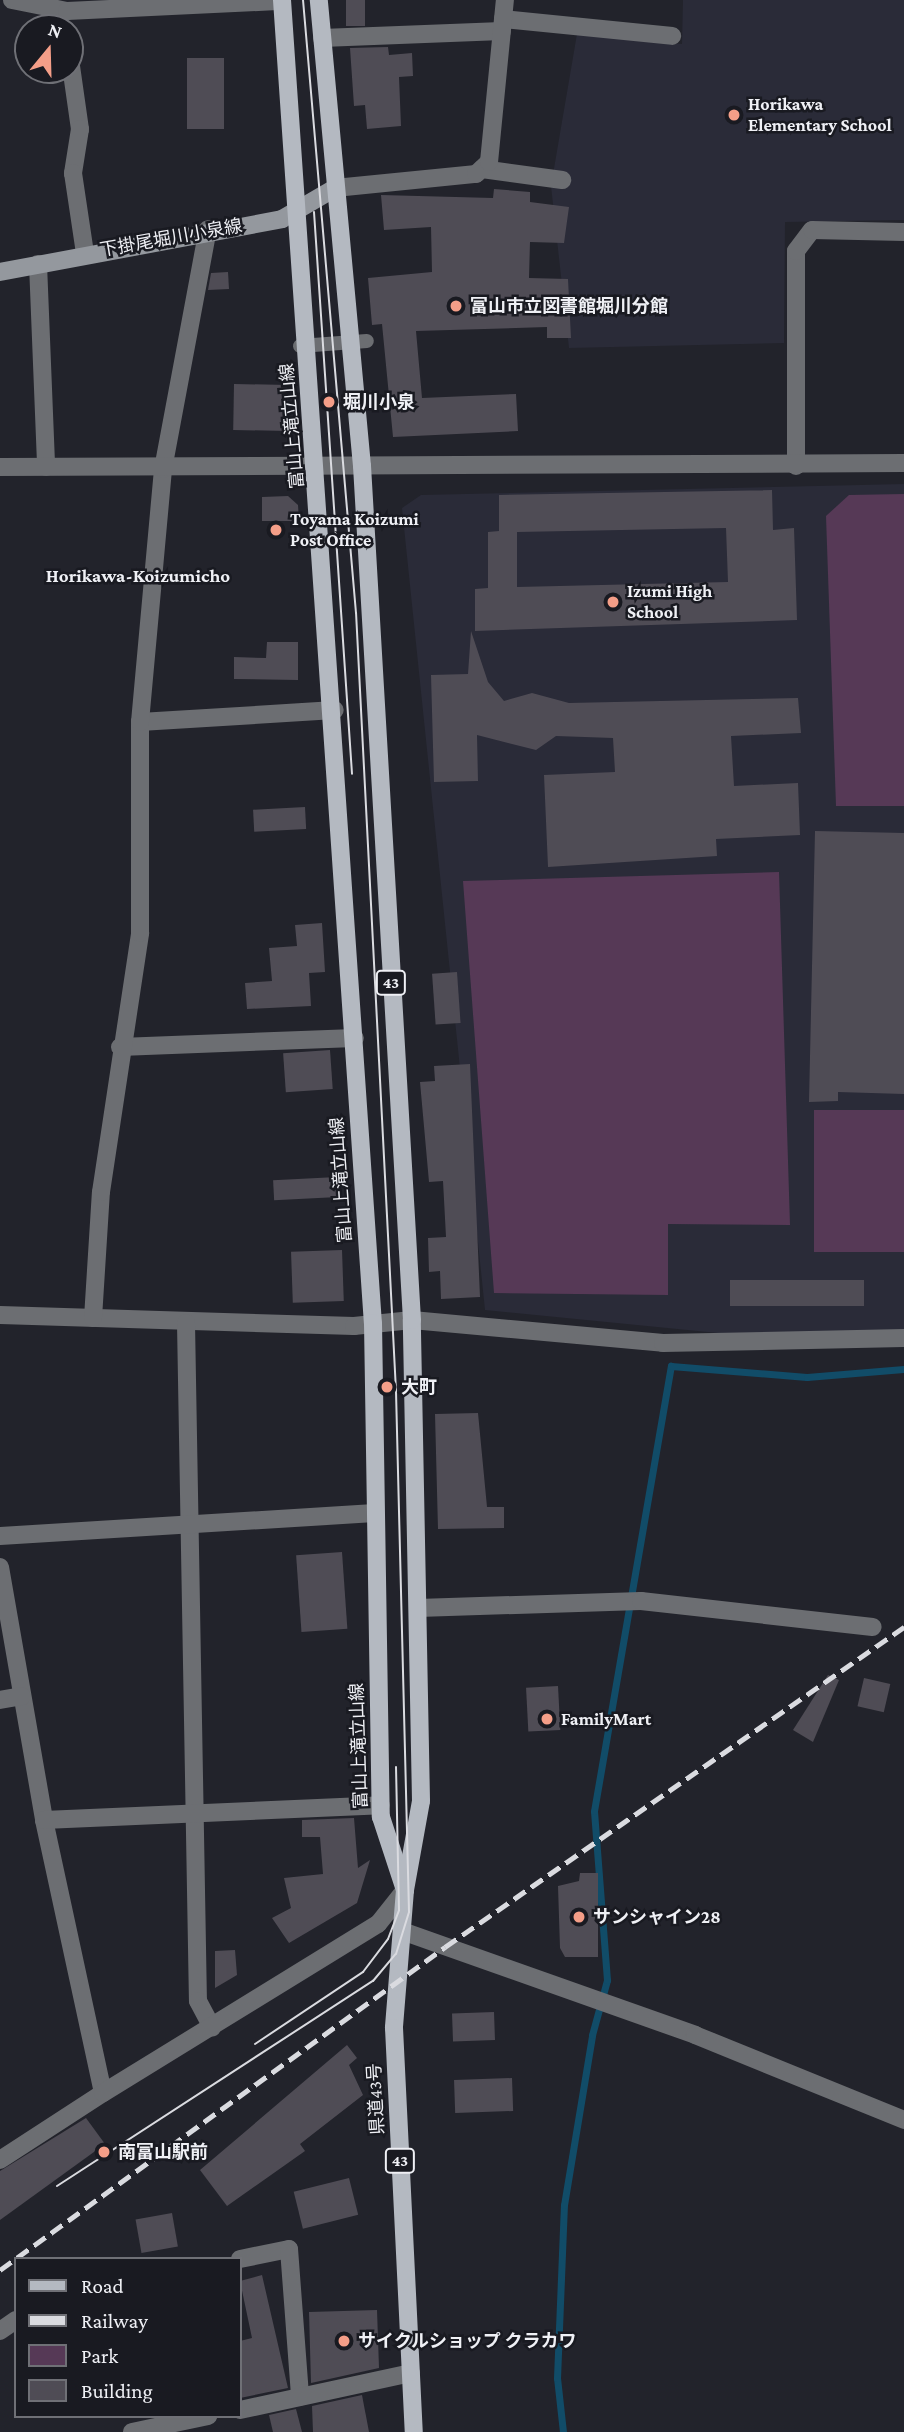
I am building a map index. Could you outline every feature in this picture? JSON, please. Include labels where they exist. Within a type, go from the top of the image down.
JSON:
[{"type":"main road","name":"富山上滝立山線","points":[[282,0],[335,710],[373,1323],[374,1513],[381,1805],[405,1890]]},
{"type":"main road","name":"43","points":[[319,0],[362,466],[412,1320],[421,1801],[405,1890]]},
{"type":"main road","name":"下掛尾堀川小泉線","points":[[0,272],[208,229],[282,219],[335,188]]},
{"type":"main road","name":"県道43号","points":[[405,1890],[394,2028],[414,2432]]},
{"type":"street","points":[[12,0],[71,11],[282,0]]},
{"type":"street","points":[[482,169],[489,162],[505,0]]},
{"type":"street","points":[[322,38],[503,25],[672,36]]},
{"type":"street","points":[[74,84],[80,129],[73,173],[85,253]]},
{"type":"street","points":[[335,188],[482,169],[562,180]]},
{"type":"street","points":[[93,1318],[101,1192],[120,1047],[140,933],[140,722],[163,469],[208,229]]},
{"type":"street","points":[[796,466],[796,251],[812,230],[904,232]]},
{"type":"street","points":[[38,264],[46,467]]},
{"type":"street","points":[[300,346],[367,341]]},
{"type":"street","points":[[0,467],[317,470],[362,466],[796,466],[904,463]]},
{"type":"street","points":[[140,722],[335,710]]},
{"type":"street","points":[[120,1047],[355,1038]]},
{"type":"street","points":[[0,1315],[186,1323],[373,1323],[412,1320],[663,1343],[904,1338]]},
{"type":"street","points":[[186,1323],[198,2001],[212,2028]]},
{"type":"street","points":[[0,1536],[374,1513]]},
{"type":"street","points":[[0,1567],[44,1820],[103,2093]]},
{"type":"street","points":[[418,1608],[640,1601],[873,1627]]},
{"type":"street","points":[[0,1700],[22,1696]]},
{"type":"street","points":[[44,1820],[195,1810],[381,1805]]},
{"type":"street","points":[[0,2160],[103,2093],[378,1924],[405,1890]]},
{"type":"street","points":[[402,1931],[695,2035],[904,2120]]},
{"type":"street","points":[[242,2259],[289,2249],[300,2397]]},
{"type":"street","points":[[242,2410],[411,2373]]},
{"type":"street","points":[[132,2432],[198,2418]]},
{"type":"shaded area","name":"Horikawa Elementary School","points":[[683,0],[904,0],[904,220],[785,222],[784,343],[569,348],[551,186],[577,34],[682,44]]},
{"type":"shaded area","points":[[904,484],[904,1332],[728,1334],[485,1310],[402,508],[421,495]]},
{"type":"green space","points":[[904,494],[904,806],[836,806],[826,516],[849,495]]},
{"type":"green space","points":[[779,872],[790,1225],[668,1224],[668,1295],[494,1293],[463,881]]},
{"type":"green space","points":[[814,1110],[904,1110],[904,1252],[814,1252]]},
{"type":"building","points":[[346,0],[365,0],[365,26],[346,26]]},
{"type":"building","points":[[388,47],[389,55],[412,53],[413,76],[399,77],[401,126],[367,129],[365,105],[354,106],[350,48]]},
{"type":"building","points":[[187,58],[224,58],[224,129],[187,129]]},
{"type":"building","points":[[494,189],[530,192],[530,202],[569,207],[564,243],[530,242],[529,278],[568,279],[571,338],[547,338],[547,327],[416,331],[422,398],[516,394],[518,431],[393,437],[382,324],[372,325],[368,278],[432,272],[431,227],[384,230],[381,195],[493,198]]},
{"type":"building","points":[[228,272],[229,289],[208,290],[211,273]]},
{"type":"building","points":[[234,384],[288,385],[287,431],[233,430]]},
{"type":"building","points":[[772,490],[773,530],[794,528],[797,620],[475,631],[475,589],[488,588],[488,532],[499,531],[499,495]],"holes":[[[726,528],[728,582],[517,587],[517,532]]]},
{"type":"building","points":[[288,496],[298,505],[299,521],[262,521],[262,497]]},
{"type":"building","points":[[471,631],[488,682],[504,701],[532,693],[569,703],[798,698],[801,733],[731,736],[734,786],[798,783],[800,835],[716,839],[717,856],[548,867],[544,775],[615,772],[613,738],[556,736],[536,750],[477,735],[478,781],[434,782],[431,675],[468,674]]},
{"type":"building","points":[[267,642],[298,642],[298,680],[234,679],[234,657],[266,658]]},
{"type":"building","points":[[305,807],[306,829],[254,832],[253,810]]},
{"type":"building","points":[[815,831],[904,833],[904,1094],[838,1092],[838,1101],[809,1102]]},
{"type":"building","points":[[322,923],[325,972],[309,973],[311,1006],[247,1009],[245,983],[272,981],[269,948],[297,946],[295,925]]},
{"type":"building","points":[[457,972],[461,1023],[436,1025],[432,974]]},
{"type":"building","points":[[330,1050],[333,1089],[286,1092],[283,1053]]},
{"type":"building","points":[[470,1064],[480,1297],[441,1299],[440,1271],[429,1272],[428,1238],[446,1237],[443,1181],[429,1182],[420,1082],[435,1081],[434,1066]]},
{"type":"building","points":[[337,1177],[338,1197],[274,1200],[273,1180]]},
{"type":"building","points":[[342,1250],[344,1301],[293,1303],[291,1252]]},
{"type":"building","points":[[730,1280],[864,1280],[864,1306],[730,1306]]},
{"type":"building","points":[[478,1413],[487,1507],[504,1507],[504,1528],[438,1529],[435,1414]]},
{"type":"building","points":[[342,1552],[347,1629],[301,1632],[296,1555]]},
{"type":"building","points":[[828,1675],[839,1680],[813,1742],[793,1730]]},
{"type":"building","points":[[864,1678],[890,1684],[884,1712],[857,1706]]},
{"type":"building","points":[[558,1686],[560,1730],[528,1732],[526,1688]]},
{"type":"building","points":[[354,1818],[358,1868],[370,1860],[357,1903],[289,1943],[272,1918],[291,1908],[284,1878],[323,1874],[320,1837],[302,1837],[302,1820]]},
{"type":"building","name":"サンシャイン28","points":[[580,1873],[598,1873],[598,1957],[565,1957],[560,1948],[558,1886],[579,1881]]},
{"type":"building","points":[[235,1950],[237,1975],[215,1988],[215,1951]]},
{"type":"building","points":[[494,2012],[495,2040],[453,2041],[452,2013]]},
{"type":"building","points":[[347,2045],[357,2058],[349,2065],[363,2095],[300,2144],[305,2151],[227,2206],[200,2170]]},
{"type":"building","points":[[512,2078],[513,2111],[455,2113],[454,2080]]},
{"type":"building","points":[[86,2118],[105,2144],[0,2220],[0,2171]]},
{"type":"building","points":[[349,2178],[358,2215],[303,2229],[294,2192]]},
{"type":"building","points":[[172,2213],[178,2246],[141,2253],[136,2219]]},
{"type":"building","points":[[262,2275],[288,2388],[242,2398],[242,2340],[252,2338],[242,2280]]},
{"type":"building","name":"サイクルショップ クラカワ","points":[[377,2310],[379,2368],[311,2383],[309,2312]]},
{"type":"building","points":[[362,2395],[369,2432],[313,2432],[312,2406]]},
{"type":"building","points":[[296,2409],[302,2432],[273,2432],[269,2415]]},
{"type":"waterway","points":[[563,2432],[557,2378],[564,2205],[592,2035],[607,1980],[594,1811],[671,1366],[807,1377],[904,1369]]},
{"type":"tram line","points":[[57,2186],[373,1981],[396,1954],[409,1912],[396,1391],[356,613],[303,0]]},
{"type":"tram line","points":[[314,212],[352,774]]},
{"type":"tram line","points":[[255,2044],[363,1972],[388,1939],[399,1910],[396,1767]]},
{"type":"railway","points":[[18,2257],[445,1947],[904,1627]]},
{"type":"railway","points":[[0,2270],[14,2260]]},
{"type":"place","name":"Horikawa Elementary School","points":[[734,115]]},
{"type":"place","name":"富山市立図書館堀川分館","points":[[456,306]]},
{"type":"place","name":"堀川小泉","points":[[329,402]]},
{"type":"place","name":"Toyama Koizumi Post Office","points":[[276,530]]},
{"type":"place","name":"Izumi High School","points":[[613,602]]},
{"type":"place","name":"大町","points":[[387,1387]]},
{"type":"place","name":"FamilyMart","points":[[547,1719]]},
{"type":"place","name":"サンシャイン28","points":[[579,1917]]},
{"type":"place","name":"南富山駅前","points":[[104,2152]]},
{"type":"place","name":"サイクルショップ クラカワ","points":[[344,2341]]},
{"type":"district","name":"Horikawa-Koizumicho","points":[[138,576]]}]
